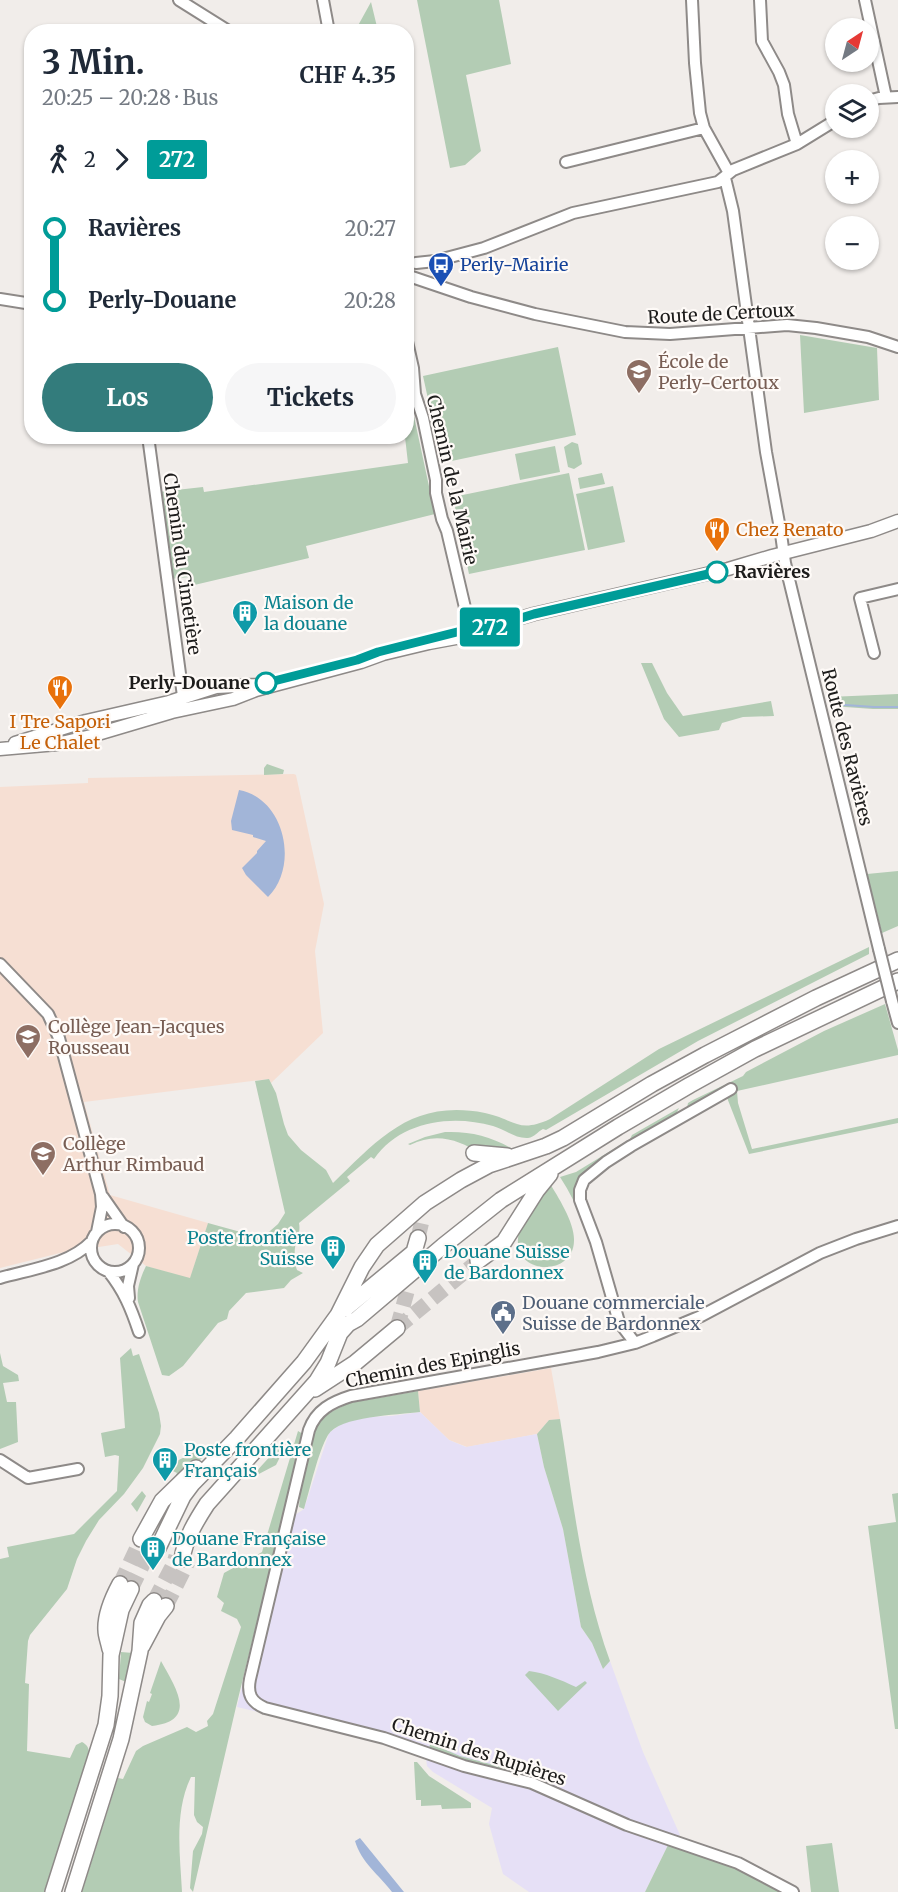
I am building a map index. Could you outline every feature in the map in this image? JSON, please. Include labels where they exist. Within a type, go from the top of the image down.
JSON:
[{"type":"highway","points":[[489,1165],[463,1168],[441,1181],[374,1238],[361,1256],[334,1305],[287,1371],[158,1507],[150,1544],[165,1515],[286,1385],[338,1315],[362,1267],[377,1245],[425,1203],[489,1165],[563,1138],[705,1054],[898,960]]},
{"type":"highway","points":[[182,1559],[192,1552],[194,1525],[214,1495],[307,1393],[324,1370],[344,1329],[478,1218],[528,1182],[690,1085],[756,1049],[898,981]]},
{"type":"highway","points":[[474,1153],[516,1156]]},
{"type":"highway","points":[[478,1261],[504,1242],[537,1190],[562,1162]]},
{"type":"highway","points":[[422,1221],[425,1209],[437,1196]]},
{"type":"highway","points":[[338,1315],[414,1252],[418,1238]]},
{"type":"highway","points":[[407,1292],[412,1272]]},
{"type":"highway","points":[[307,1393],[355,1363],[397,1328]]},
{"type":"highway","points":[[53,1892],[108,1714],[111,1655],[129,1588],[108,1612],[105,1630],[111,1655]]},
{"type":"highway","points":[[73,1892],[123,1733],[140,1644],[158,1616],[160,1603]]},
{"type":"main road","points":[[473,630],[472,634],[456,639],[379,655],[361,662],[256,690],[233,699],[170,707],[132,711],[86,722],[40,740],[57,744],[91,736],[152,719],[170,707],[183,696],[216,687],[257,685],[357,660],[378,652],[728,569],[896,523]]},
{"type":"main road","points":[[101,718],[105,732]]},
{"type":"street","points":[[179,0],[217,24]]},
{"type":"street","points":[[324,0],[328,24]]},
{"type":"street","name":"Route des Ravières","points":[[692,0],[700,113],[704,128],[727,176],[766,452],[785,567],[898,1023]]},
{"type":"street","points":[[760,0],[762,41],[784,85],[788,114],[797,144]]},
{"type":"street","points":[[865,0],[886,98]]},
{"type":"street","points":[[879,99],[898,97]]},
{"type":"street","points":[[417,264],[484,248],[566,215],[718,182],[797,144],[825,127]]},
{"type":"street","points":[[566,162],[704,128]]},
{"type":"street","name":"Route de Certoux","points":[[414,278],[503,306],[626,333],[670,334],[780,325],[808,326],[868,337],[898,347]]},
{"type":"street","points":[[0,299],[24,303]]},
{"type":"street","name":"Chemin de la Mairie","points":[[414,388],[423,418],[442,519],[473,630]]},
{"type":"street","name":"Chemin du Cimetière","points":[[149,444],[183,696]]},
{"type":"street","points":[[874,653],[860,598],[898,589]]},
{"type":"street","points":[[0,964],[40,1004],[54,1025],[64,1054],[101,1194],[102,1207],[91,1248],[93,1259],[101,1268],[108,1271],[119,1272],[133,1264]]},
{"type":"street","points":[[635,1343],[619,1322],[596,1242],[580,1200],[581,1184],[631,1146],[731,1089]]},
{"type":"street","points":[[101,1194],[124,1227],[133,1234],[138,1244],[138,1255],[133,1264],[128,1286],[129,1301]]},
{"type":"street","points":[[0,1278],[69,1258],[80,1253],[109,1225],[124,1227]]},
{"type":"street","name":"Chemin des Epinglis","points":[[251,1698],[250,1679],[287,1520],[309,1430],[321,1411],[332,1403],[351,1396],[598,1352],[635,1343],[701,1316],[820,1253],[898,1226]]},
{"type":"street","points":[[108,1271],[129,1301],[140,1332]]},
{"type":"street","points":[[0,1460],[28,1479],[78,1469]]},
{"type":"street","name":"Chemin des Rupières","points":[[251,1698],[259,1706],[272,1710],[363,1732],[464,1766],[532,1783],[627,1825],[738,1863],[793,1892]]},
{"type":"shaded area","points":[[294,774],[324,904],[315,951],[323,1033],[271,1083],[269,1079],[84,1102],[110,1195],[208,1223],[190,1279],[146,1266],[118,1244],[60,1253],[0,1268],[0,787],[88,783],[88,778]]},
{"type":"shaded area","points":[[551,1368],[560,1419],[549,1420],[537,1434],[467,1447],[449,1440],[420,1412],[418,1391]]},
{"type":"shaded area","points":[[420,1412],[449,1440],[466,1447],[537,1434],[544,1467],[563,1529],[581,1627],[592,1643],[603,1669],[610,1661],[643,1752],[680,1835],[669,1843],[645,1892],[529,1892],[503,1874],[489,1824],[492,1808],[433,1772],[427,1766],[426,1758],[365,1737],[237,1707],[280,1525],[304,1509],[329,1433],[341,1424],[363,1417]]},
{"type":"green space","points":[[417,0],[499,0],[511,64],[466,75],[481,151],[465,165],[450,168]]},
{"type":"green space","points":[[371,2],[376,24],[359,24]]},
{"type":"green space","points":[[800,335],[877,348],[879,400],[804,413]]},
{"type":"green space","points":[[558,347],[576,435],[442,463],[423,376]]},
{"type":"green space","points":[[414,416],[435,514],[306,546],[309,558],[190,586],[189,577],[170,579],[158,492],[203,487],[204,492],[408,463],[406,444],[414,444]]},
{"type":"green space","points":[[572,442],[578,444],[582,464],[574,469],[568,467],[564,447]]},
{"type":"green space","points":[[555,446],[560,472],[520,480],[515,454]]},
{"type":"green space","points":[[569,473],[585,550],[469,574],[453,497]]},
{"type":"green space","points":[[602,473],[605,484],[580,489],[578,478]]},
{"type":"green space","points":[[613,486],[625,542],[588,550],[576,494]]},
{"type":"green space","points":[[641,663],[652,663],[667,693],[683,716],[771,701],[774,716],[743,717],[722,723],[719,730],[679,737],[664,719]]},
{"type":"green space","points":[[898,694],[898,709],[831,706],[829,697]]},
{"type":"green space","points":[[267,764],[284,770],[283,774],[264,775],[264,768]]},
{"type":"green space","points":[[898,871],[898,926],[882,933],[867,874]]},
{"type":"green space","points":[[869,947],[869,954],[698,1041],[534,1136],[519,1137],[477,1122],[444,1121],[412,1129],[398,1136],[374,1159],[371,1157],[347,1177],[350,1181],[299,1223],[295,1264],[297,1270],[303,1273],[291,1280],[284,1288],[246,1293],[229,1311],[227,1319],[218,1323],[183,1366],[169,1376],[162,1375],[138,1302],[139,1283],[146,1266],[190,1278],[208,1223],[262,1238],[278,1224],[285,1213],[255,1081],[269,1079],[276,1093],[288,1135],[301,1150],[326,1170],[333,1183],[382,1137],[417,1117],[459,1110],[485,1113],[523,1125],[550,1119],[659,1049]]},
{"type":"green space","points":[[885,1004],[898,1055],[737,1091],[738,1103],[752,1149],[898,1118],[898,1123],[749,1154],[724,1090],[687,1108],[688,1103],[693,1100],[743,1076],[746,1072],[824,1031]]},
{"type":"green space","points":[[679,1108],[675,1116],[581,1176],[576,1184],[574,1197],[588,1227],[613,1313],[611,1314],[584,1226],[570,1193],[560,1177],[576,1172],[630,1139],[632,1135]]},
{"type":"green space","points":[[445,1132],[479,1135],[511,1148],[482,1151],[441,1138],[408,1144]]},
{"type":"green space","points":[[549,1182],[569,1218],[574,1241],[571,1253],[564,1261],[555,1266],[545,1267],[525,1260],[520,1251],[518,1239],[526,1217]]},
{"type":"green space","points":[[131,1348],[133,1356],[139,1354],[159,1413],[160,1434],[143,1468],[124,1494],[99,1520],[77,1559],[67,1589],[30,1635],[28,1641],[25,1683],[29,1684],[27,1751],[70,1758],[76,1745],[82,1742],[88,1747],[88,1755],[44,1892],[0,1892],[0,1559],[9,1557],[7,1547],[74,1534],[117,1491],[119,1456],[105,1457],[101,1433],[125,1428],[120,1358]]},
{"type":"green space","points":[[0,1353],[3,1366],[18,1375],[19,1381],[3,1383],[7,1402],[16,1402],[18,1442],[0,1449]]},
{"type":"green space","points":[[418,1391],[420,1412],[356,1420],[334,1429],[328,1435],[321,1451],[304,1509],[299,1507],[301,1487],[317,1424],[325,1415],[349,1403]]},
{"type":"green space","points":[[560,1419],[585,1572],[610,1661],[603,1669],[592,1643],[581,1627],[563,1529],[544,1467],[537,1434],[549,1420]]},
{"type":"green space","points":[[298,1431],[303,1434],[193,1892],[190,1888],[193,1851],[203,1827],[194,1815],[195,1777],[191,1777],[186,1790],[180,1819],[182,1892],[82,1892],[118,1778],[123,1779],[136,1751],[187,1727],[196,1732],[208,1726],[207,1721],[213,1714],[241,1627],[237,1619],[221,1611],[224,1603],[217,1597],[224,1573],[262,1552]]},
{"type":"green space","points":[[284,1441],[286,1442],[282,1454],[278,1453],[280,1457],[276,1465],[255,1476],[254,1474]]},
{"type":"green space","points":[[213,1444],[214,1447],[178,1480],[175,1477],[177,1473],[169,1469],[182,1458],[192,1457],[191,1453]]},
{"type":"green space","points":[[142,1491],[146,1496],[137,1512],[131,1504]]},
{"type":"green space","points":[[898,1493],[898,1729],[895,1729],[868,1526],[896,1522],[892,1494]]},
{"type":"green space","points":[[121,1652],[133,1653],[126,1682],[119,1679]]},
{"type":"green space","points":[[161,1661],[177,1691],[179,1710],[175,1717],[167,1723],[152,1726],[145,1722],[143,1717]]},
{"type":"green space","points":[[529,1671],[559,1679],[576,1687],[585,1681],[587,1683],[558,1711],[525,1675]]},
{"type":"green space","points":[[431,1739],[439,1747],[460,1756],[539,1777],[537,1780],[429,1749]]},
{"type":"green space","points":[[414,1762],[417,1762],[429,1776],[471,1803],[471,1808],[442,1809],[441,1805],[421,1806],[421,1800],[416,1800]]},
{"type":"green space","points":[[669,1843],[720,1859],[785,1892],[645,1892]]},
{"type":"green space","points":[[832,1843],[839,1892],[811,1892],[806,1846]]},
{"type":"water","points":[[239,790],[254,796],[267,806],[282,834],[285,851],[283,868],[278,884],[268,897],[242,868],[266,841],[232,830],[231,821]]},
{"type":"water","points":[[360,1838],[404,1892],[392,1892],[371,1868],[361,1855],[355,1841]]},
{"type":"waterway","points":[[831,704],[898,707]]},
{"type":"tunnel","points":[[418,1238],[422,1221]]},
{"type":"tunnel","points":[[397,1328],[478,1261]]},
{"type":"tunnel","points":[[397,1328],[407,1292]]},
{"type":"tunnel","points":[[120,1584],[141,1539]]},
{"type":"tunnel","points":[[131,1589],[148,1554],[150,1544]]},
{"type":"tunnel","points":[[154,1601],[176,1556]]},
{"type":"tunnel","points":[[166,1606],[188,1562]]},
{"type":"bus line","name":"272","points":[[266,683],[465,630],[470,629],[475,632],[534,614],[717,572]]},
{"type":"place","name":"Perly-Mairie","points":[[441,288]]},
{"type":"place","name":"École de Perly-Certoux","points":[[639,395]]},
{"type":"place","name":"Chez Renato","points":[[717,553]]},
{"type":"place","name":"Ravières","points":[[717,572]]},
{"type":"place","name":"Maison de la douane","points":[[245,636]]},
{"type":"place","name":"Perly-Douane","points":[[266,683]]},
{"type":"place","name":"I Tre Sapori Le Chalet","points":[[60,711]]},
{"type":"place","name":"Collège Jean-Jacques Rousseau","points":[[28,1060]]},
{"type":"place","name":"Collège Arthur Rimbaud","points":[[43,1177]]},
{"type":"place","name":"Poste frontière Suisse","points":[[333,1271]]},
{"type":"place","name":"Douane Suisse de Bardonnex","points":[[425,1285]]},
{"type":"place","name":"Douane commerciale Suisse de Bardonnex","points":[[503,1336]]},
{"type":"place","name":"Poste frontière Français","points":[[165,1483]]},
{"type":"place","name":"Douane Française de Bardonnex","points":[[153,1572]]}]
